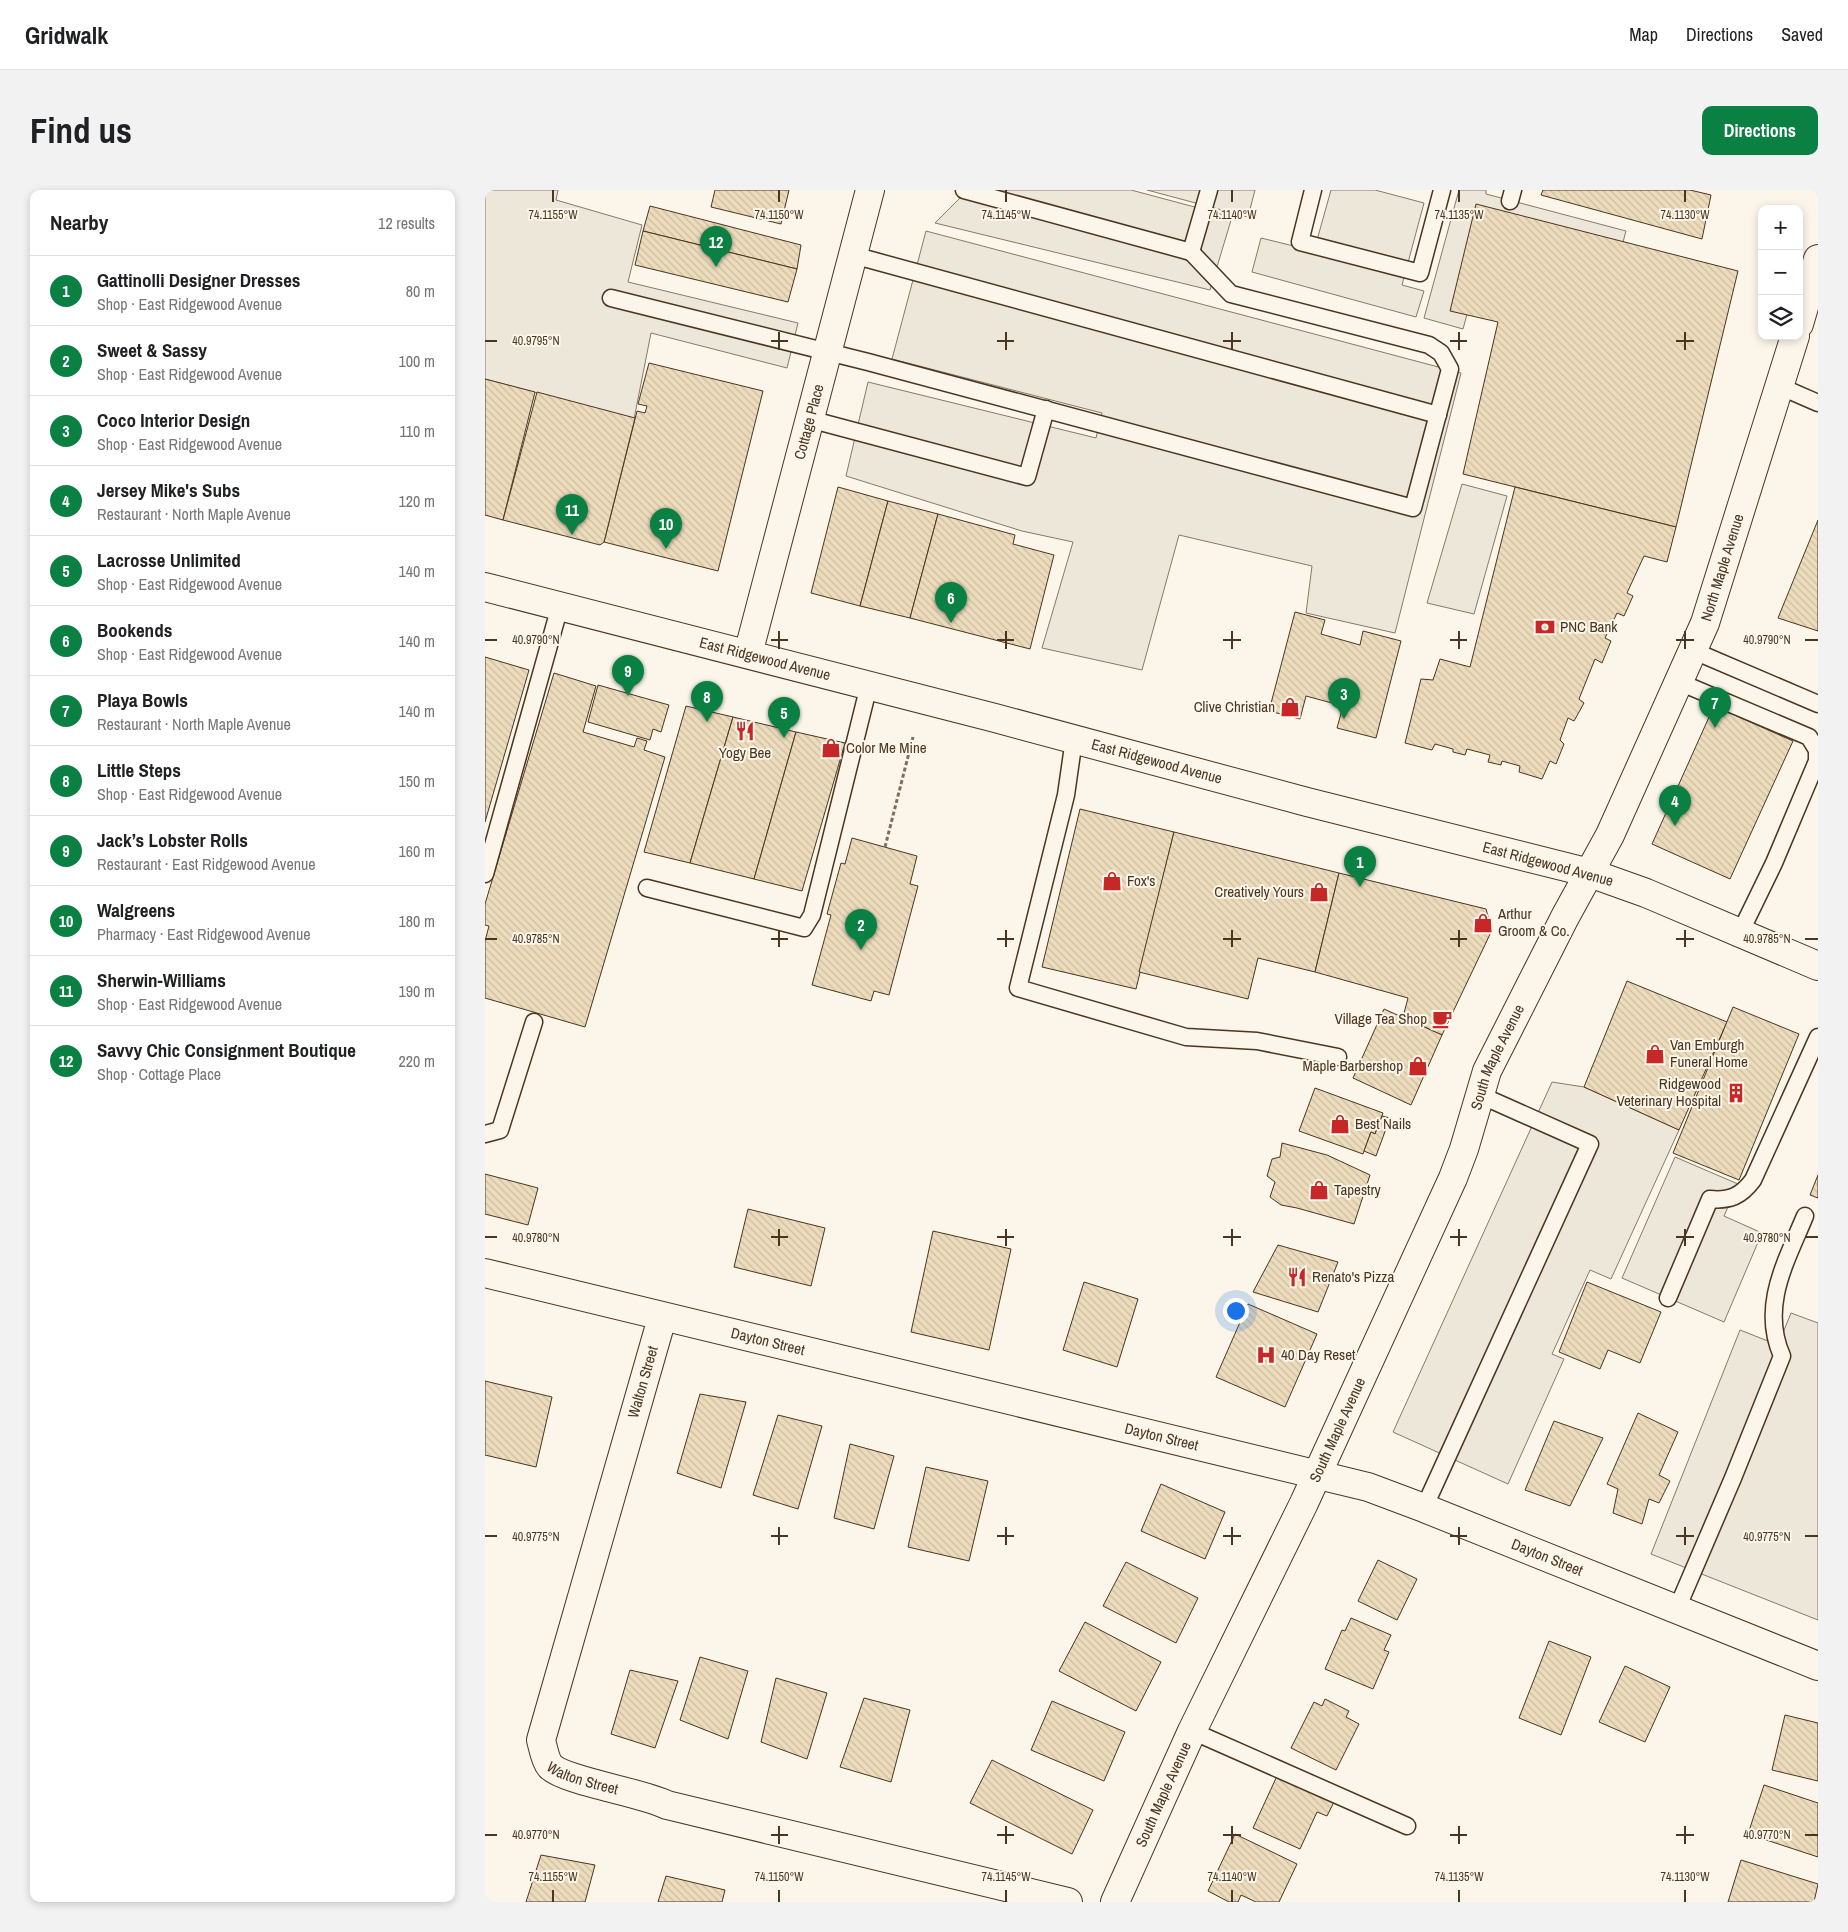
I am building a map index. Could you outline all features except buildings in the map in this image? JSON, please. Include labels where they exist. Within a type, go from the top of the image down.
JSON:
[{"type":"street","name":"Cottage Place","points":[[748,654],[870,190]]},
{"type":"street","points":[[1803,310],[1818,259]]},
{"type":"street","name":"North Maple Avenue","points":[[1590,873],[1610,835],[1694,651],[1727,559],[1794,340]]},
{"type":"street","name":"East Ridgewood Avenue","points":[[485,588],[869,685],[1307,802],[1590,873],[1646,893],[1817,965]]},
{"type":"street","name":"South Maple Avenue","points":[[1115,1902],[1192,1731],[1317,1475],[1453,1178],[1465,1149],[1487,1071],[1565,916],[1590,873]]},
{"type":"street","name":"Dayton Street","points":[[485,1274],[1367,1487],[1424,1508],[1676,1611],[1818,1666]]},
{"type":"street","name":"Walton Street","points":[[662,1318],[541,1740],[549,1765],[564,1775],[653,1798],[667,1805],[1069,1902]]},
{"type":"lane","points":[[611,298],[1046,409],[1413,508],[1450,368],[1441,353],[1429,345],[1231,294],[1191,252],[964,190]]},
{"type":"lane","points":[[1191,252],[1209,190]]},
{"type":"lane","points":[[1313,190],[1300,242],[1420,273],[1442,190]]},
{"type":"lane","points":[[853,255],[1438,415]]},
{"type":"lane","points":[[1779,386],[1818,402]]},
{"type":"lane","points":[[809,419],[1027,477],[1046,409]]},
{"type":"lane","points":[[485,874],[560,606]]},
{"type":"lane","points":[[1694,651],[1818,704]]},
{"type":"lane","points":[[1679,682],[1809,737],[1817,750],[1817,760],[1781,846],[1740,933]]},
{"type":"lane","points":[[647,888],[804,928],[812,915],[869,685]]},
{"type":"lane","points":[[1074,739],[1066,795],[1018,988],[1186,1037],[1257,1041],[1338,1057]]},
{"type":"lane","points":[[485,1134],[500,1130],[534,1022]]},
{"type":"lane","points":[[1668,1298],[1710,1199],[1731,1198],[1743,1193],[1753,1180],[1818,1037]]},
{"type":"lane","points":[[1424,1508],[1590,1144],[1480,1095]]},
{"type":"lane","points":[[1676,1611],[1733,1478],[1782,1356],[1774,1338],[1776,1288],[1805,1216]]},
{"type":"lane","points":[[1192,1731],[1407,1826]]},
{"type":"path","points":[[885,847],[913,737]]},
{"type":"shaded area","points":[[485,190],[558,190],[556,200],[642,225],[628,282],[798,323],[787,368],[651,333],[634,419],[485,379]]},
{"type":"shaded area","points":[[968,190],[1131,190],[1232,217],[1210,290],[935,223]]},
{"type":"shaded area","points":[[1147,190],[1255,190],[1248,217]]},
{"type":"shaded area","points":[[1331,190],[1375,190],[1424,203],[1402,285],[1424,291],[1416,317],[1252,272],[1261,238],[1314,251]]},
{"type":"shaded area","points":[[1459,190],[1486,190],[1486,194],[1626,231],[1602,320],[1475,285],[1463,329],[1424,318]]},
{"type":"shaded area","points":[[926,231],[1461,373],[1395,633],[1306,613],[1312,566],[1179,535],[1142,670],[1042,648],[1073,542],[1022,531],[846,476],[868,382],[1096,438],[1102,413],[892,359]]},
{"type":"shaded area","points":[[1462,484],[1507,496],[1474,614],[1427,603]]},
{"type":"shaded area","points":[[1552,1082],[1584,1087],[1679,1130],[1611,1279],[1590,1270],[1552,1354],[1564,1359],[1508,1484],[1393,1432]]},
{"type":"shaded area","points":[[1675,1157],[1738,1184],[1724,1216],[1762,1233],[1724,1322],[1622,1278]]},
{"type":"shaded area","points":[[1791,1313],[1818,1323],[1818,1620],[1651,1554],[1740,1330],[1778,1345]]},
{"type":"place","name":"Savvy Chic Consignment Boutique","points":[[716,267]]},
{"type":"place","name":"Sherwin-Williams","points":[[572,535]]},
{"type":"place","name":"Walgreens","points":[[666,549]]},
{"type":"place","name":"Bookends","points":[[951,623]]},
{"type":"place","name":"PNC Bank","points":[[1545,627]]},
{"type":"place","name":"Jack’s Lobster Rolls","points":[[628,696]]},
{"type":"place","name":"Clive Christian","points":[[1290,707]]},
{"type":"place","name":"Coco Interior Design","points":[[1344,719]]},
{"type":"place","name":"Little Steps","points":[[707,722]]},
{"type":"place","name":"Playa Bowls","points":[[1715,728]]},
{"type":"place","name":"Yogy Bee","points":[[745,731]]},
{"type":"place","name":"Lacrosse Unlimited","points":[[784,738]]},
{"type":"place","name":"Color Me Mine","points":[[831,748]]},
{"type":"place","name":"Jersey Mike's Subs","points":[[1675,826]]},
{"type":"place","name":"Fox's","points":[[1112,881]]},
{"type":"place","name":"Gattinolli Designer Dresses","points":[[1360,887]]},
{"type":"place","name":"Creatively Yours","points":[[1319,892]]},
{"type":"place","name":"Arthur Groom & Co.","points":[[1483,923]]},
{"type":"place","name":"Sweet & Sassy","points":[[861,950]]},
{"type":"place","name":"Village Tea Shop","points":[[1442,1019]]},
{"type":"place","name":"Van Emburgh Funeral Home","points":[[1655,1054]]},
{"type":"place","name":"Maple Barbershop","points":[[1418,1066]]},
{"type":"place","name":"Ridgewood Veterinary Hospital","points":[[1736,1093]]},
{"type":"place","name":"Best Nails","points":[[1340,1124]]},
{"type":"place","name":"Tapestry","points":[[1319,1190]]},
{"type":"place","name":"Renato's Pizza","points":[[1297,1277]]},
{"type":"place","name":"40 Day Reset","points":[[1266,1355]]}]
